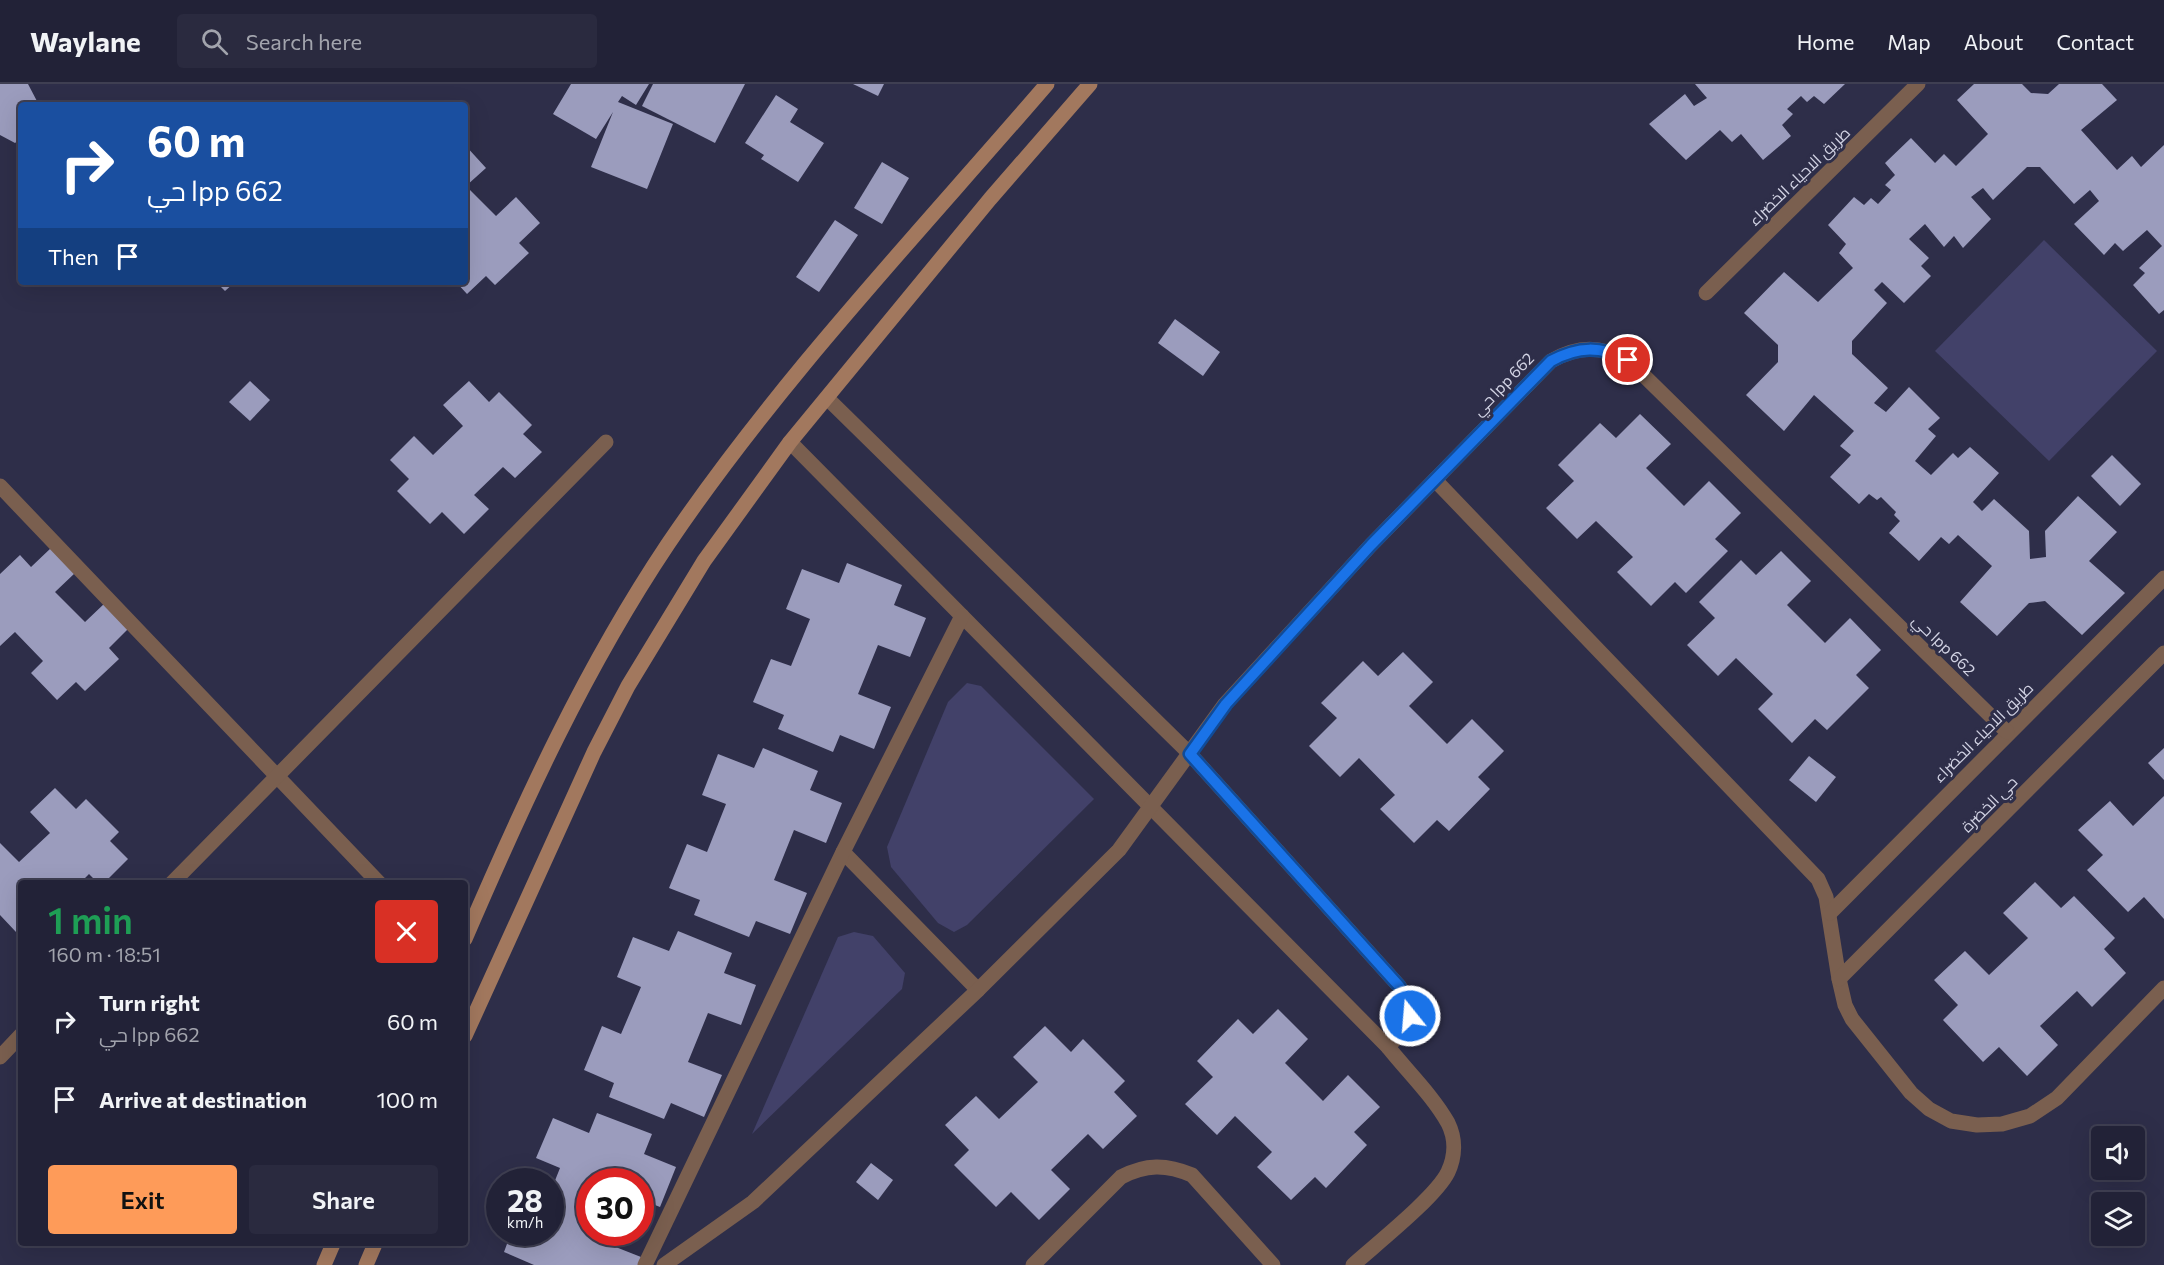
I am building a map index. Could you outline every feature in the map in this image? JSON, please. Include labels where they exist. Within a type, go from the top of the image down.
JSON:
[{"type":"main road","points":[[468,932],[554,741],[627,609],[668,545],[711,483],[805,365],[1047,84]]},
{"type":"main road","points":[[468,1029],[594,752],[628,686],[704,561],[790,442],[828,399],[982,208],[1090,84]]},
{"type":"main road","points":[[324,1265],[332,1246]]},
{"type":"main road","points":[[366,1265],[374,1246]]},
{"type":"street","name":"طريق الاحياء الخضراء","points":[[1706,293],[1918,84]]},
{"type":"street","name":"حي lpp 662","points":[[664,1265],[753,1202],[978,990],[1119,850],[1226,704],[1371,545],[1551,361],[1569,351],[1590,347],[1611,351],[1628,360],[2007,732]]},
{"type":"street","points":[[828,399],[1190,754],[1406,994],[1410,1016],[1406,1026],[1388,1047]]},
{"type":"street","points":[[175,880],[606,442]]},
{"type":"street","points":[[790,442],[1388,1047],[1448,1124],[1454,1142],[1453,1161],[1447,1175],[1427,1198],[1353,1265]]},
{"type":"street","points":[[1435,480],[1809,868],[1822,888],[1830,913],[1839,980],[1845,1005],[1852,1019],[1911,1093],[1929,1109],[1951,1121],[1977,1125],[2002,1124],[2030,1116],[2057,1098],[2164,988]]},
{"type":"street","points":[[0,486],[376,880]]},
{"type":"street","name":"طريق الاحياء الخضراء","points":[[1830,913],[2007,732],[2164,578]]},
{"type":"street","points":[[645,1265],[843,852],[962,616]]},
{"type":"street","name":"حي الخضرة","points":[[1839,980],[2164,653]]},
{"type":"street","points":[[843,852],[978,990]]},
{"type":"street","points":[[0,1056],[18,1038]]},
{"type":"street","points":[[1033,1265],[1121,1177],[1137,1169],[1155,1165],[1174,1167],[1192,1175],[1273,1265]]},
{"type":"shaded area","points":[[2044,240],[2157,351],[2049,461],[1935,351]]},
{"type":"shaded area","points":[[967,683],[981,686],[1094,799],[967,925],[954,932],[938,923],[891,867],[887,847],[948,702]]},
{"type":"shaded area","points":[[854,932],[873,936],[905,973],[902,989],[752,1134],[838,937]]},
{"type":"building","points":[[0,84],[28,84],[37,102],[18,102],[18,140],[15,143],[0,135]]},
{"type":"building","points":[[571,84],[649,84],[636,105],[622,96],[618,102],[673,124],[647,189],[591,167],[613,112],[596,139],[553,114]]},
{"type":"building","points":[[653,84],[745,84],[715,143],[642,106]]},
{"type":"building","points":[[853,84],[884,84],[878,96]]},
{"type":"building","points":[[1695,84],[1845,84],[1824,104],[1814,96],[1807,102],[1801,96],[1787,109],[1793,114],[1782,125],[1791,136],[1763,160],[1741,134],[1732,142],[1720,130],[1686,160],[1649,124],[1685,94],[1694,106],[1707,98]]},
{"type":"building","points":[[1974,84],[2022,84],[2031,93],[2048,94],[2059,84],[2102,84],[2117,100],[2081,130],[2117,170],[2132,156],[2141,167],[2164,145],[2164,310],[2159,314],[2133,285],[2145,273],[2139,268],[2162,246],[2147,230],[2123,251],[2115,243],[2104,255],[2074,224],[2099,201],[2090,190],[2074,204],[2040,167],[2027,167],[1993,200],[1983,188],[1971,197],[1991,219],[1963,248],[1954,236],[1944,247],[1925,224],[1909,239],[1929,258],[1921,266],[1931,276],[1904,303],[1882,282],[1874,290],[1887,303],[1852,341],[1852,354],[1888,388],[1874,403],[1886,412],[1909,387],[1940,418],[1928,429],[1936,436],[1915,461],[1931,475],[1953,453],[1958,458],[1970,447],[1999,473],[1973,502],[1982,511],[1994,499],[2029,531],[2030,559],[2046,557],[2045,531],[2078,496],[2117,532],[2089,561],[2125,593],[2082,635],[2045,601],[2029,603],[1997,636],[1960,602],[1992,566],[1958,535],[1949,544],[1941,537],[1919,561],[1889,533],[1900,521],[1894,515],[1896,512],[1881,497],[1877,500],[1869,494],[1859,504],[1830,477],[1851,455],[1840,446],[1854,431],[1814,395],[1784,431],[1746,395],[1778,362],[1778,345],[1744,313],[1784,272],[1818,302],[1853,268],[1839,253],[1846,244],[1828,225],[1854,197],[1864,205],[1871,198],[1878,204],[1891,190],[1885,185],[1895,175],[1885,163],[1911,138],[1935,163],[1944,154],[1956,166],[1988,134],[1957,100]]},
{"type":"building","points":[[776,95],[798,109],[790,122],[824,143],[798,182],[761,159],[764,155],[745,143]]},
{"type":"building","points":[[468,148],[486,168],[468,184]]},
{"type":"building","points":[[882,162],[909,178],[882,224],[854,208]]},
{"type":"building","points":[[468,188],[496,216],[516,197],[540,223],[519,243],[529,253],[495,285],[486,276],[467,294],[459,285],[468,285]]},
{"type":"building","points":[[835,220],[858,235],[819,292],[796,277]]},
{"type":"building","points":[[219,285],[232,285],[225,291]]},
{"type":"building","points":[[1175,319],[1220,352],[1203,376],[1158,343]]},
{"type":"building","points":[[250,381],[270,400],[250,421],[229,402]]},
{"type":"building","points":[[469,381],[489,402],[499,392],[532,425],[523,434],[542,452],[515,478],[503,467],[474,495],[489,509],[464,534],[442,512],[430,524],[397,491],[409,479],[390,460],[414,436],[433,455],[463,426],[443,405]]},
{"type":"building","points":[[1640,414],[1671,444],[1646,468],[1684,506],[1709,481],[1741,513],[1715,539],[1728,551],[1686,593],[1675,582],[1651,606],[1617,572],[1633,557],[1596,521],[1577,539],[1546,508],[1574,481],[1558,465],[1600,423],[1616,438]]},
{"type":"building","points":[[2112,455],[2141,484],[2120,506],[2091,476]]},
{"type":"building","points":[[51,548],[75,573],[55,592],[85,622],[105,603],[129,628],[109,648],[119,659],[85,691],[76,682],[57,700],[31,673],[43,661],[15,632],[0,646],[0,574],[20,555],[31,567]]},
{"type":"building","points":[[1781,551],[1811,581],[1787,605],[1825,643],[1850,618],[1881,650],[1856,675],[1869,688],[1827,730],[1815,719],[1792,743],[1758,709],[1773,694],[1736,658],[1718,676],[1687,645],[1715,618],[1699,602],[1741,560],[1756,575]]},
{"type":"building","points":[[847,563],[902,585],[894,605],[926,618],[910,657],[878,645],[858,694],[891,707],[874,749],[840,735],[833,752],[778,729],[784,715],[753,702],[771,659],[791,666],[810,619],[786,609],[802,569],[839,583]]},
{"type":"building","points":[[1403,652],[1433,682],[1409,706],[1447,744],[1472,719],[1504,751],[1478,777],[1490,789],[1449,831],[1437,820],[1414,843],[1380,809],[1395,795],[1359,758],[1340,777],[1309,746],[1337,718],[1321,703],[1363,661],[1378,676]]},
{"type":"building","points":[[763,748],[818,771],[810,790],[842,803],[826,843],[794,830],[774,880],[807,893],[790,934],[756,921],[749,937],[694,915],[700,900],[669,888],[687,844],[707,852],[726,804],[702,795],[718,754],[754,768]]},
{"type":"building","points":[[2164,748],[2164,780],[2148,763]]},
{"type":"building","points":[[1809,756],[1836,777],[1816,802],[1789,780]]},
{"type":"building","points":[[55,788],[76,809],[86,799],[119,832],[110,841],[128,859],[107,880],[95,880],[89,874],[83,880],[18,880],[18,930],[16,932],[0,915],[0,843],[19,862],[50,833],[30,812]]},
{"type":"building","points":[[2164,796],[2164,919],[2144,897],[2128,912],[2087,870],[2103,855],[2078,830],[2110,801],[2133,826]]},
{"type":"building","points":[[2035,882],[2061,908],[2074,896],[2115,938],[2104,949],[2126,973],[2092,1007],[2077,991],[2040,1026],[2058,1045],[2027,1076],[1999,1047],[1983,1062],[1943,1020],[1958,1005],[1934,980],[1965,951],[1989,975],[2028,938],[2003,913]]},
{"type":"building","points":[[678,931],[732,953],[724,973],[756,985],[741,1025],[708,1013],[688,1062],[722,1075],[704,1117],[671,1103],[664,1119],[609,1097],[614,1083],[584,1070],[602,1026],[621,1034],[641,987],[617,977],[633,937],[669,951]]},
{"type":"building","points":[[1278,1009],[1308,1039],[1285,1063],[1323,1101],[1348,1075],[1380,1107],[1354,1132],[1367,1145],[1326,1188],[1315,1177],[1291,1200],[1257,1167],[1272,1152],[1235,1116],[1217,1135],[1185,1104],[1213,1077],[1197,1061],[1238,1019],[1253,1034]]},
{"type":"building","points":[[1045,1026],[1071,1052],[1083,1039],[1125,1081],[1114,1092],[1137,1116],[1103,1149],[1088,1134],[1051,1170],[1070,1189],[1039,1220],[1011,1192],[996,1207],[954,1165],[969,1150],[945,1125],[976,1096],[999,1119],[1038,1082],[1013,1057]]},
{"type":"building","points":[[597,1113],[652,1134],[644,1154],[676,1167],[660,1207],[654,1205],[654,1168],[576,1168],[576,1246],[613,1246],[641,1257],[638,1265],[534,1265],[504,1252],[506,1246],[564,1246],[564,1168],[536,1158],[553,1118],[589,1133]]},
{"type":"building","points":[[871,1163],[893,1180],[878,1200],[856,1182]]},
{"type":"route","points":[[1410,1016],[1410,1005],[1406,994],[1190,754],[1226,704],[1371,545],[1551,361],[1569,351],[1590,347],[1611,351],[1628,360]]}]
